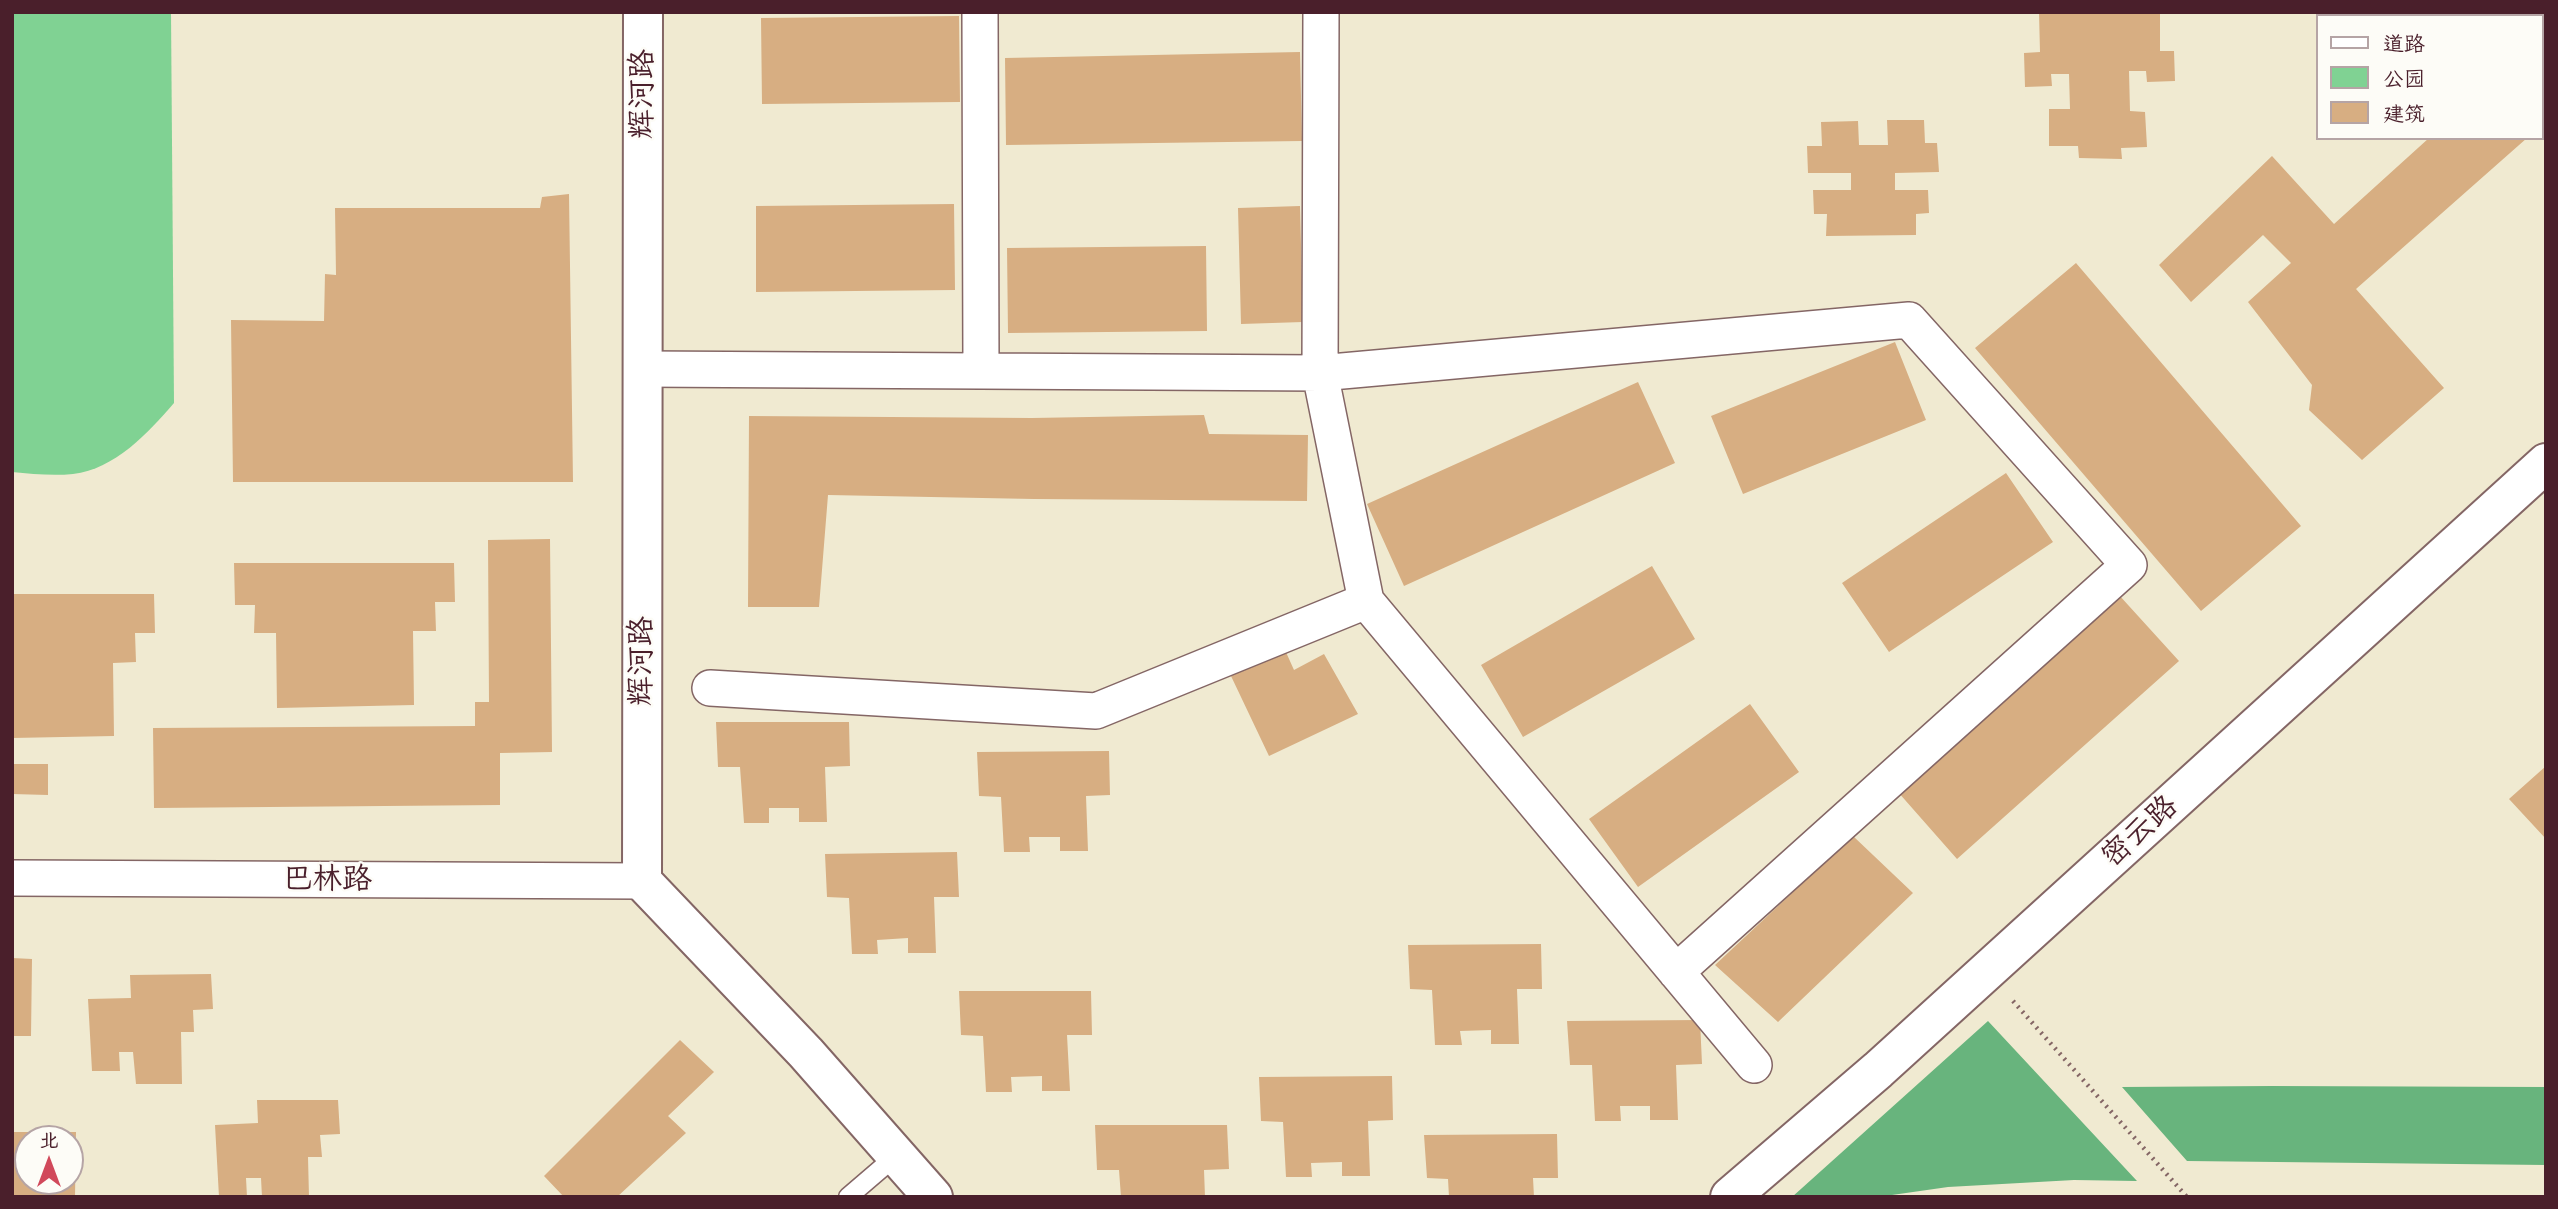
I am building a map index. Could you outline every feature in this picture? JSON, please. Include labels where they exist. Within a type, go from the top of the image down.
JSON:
[{"type":"street","name":"辉河路","points":[[642,881],[643,12]]},
{"type":"street","points":[[980,12],[981,371]]},
{"type":"street","points":[[1321,12],[1320,373],[1366,601],[1754,1065]]},
{"type":"street","points":[[642,369],[1320,373],[1909,320],[2129,565],[1676,972]]},
{"type":"street","name":"密云路","points":[[1730,1197],[1987,971],[2546,463]]},
{"type":"street","points":[[710,688],[1096,711],[1366,601]]},
{"type":"street","name":"巴林路","points":[[12,878],[642,881]]},
{"type":"street","points":[[642,881],[806,1053],[933,1197]]},
{"type":"lane","points":[[848,1197],[897,1155]]},
{"type":"path","points":[[1987,971],[2187,1197]]},
{"type":"green space","points":[[12,12],[171,12],[174,403],[142,437],[117,457],[88,471],[73,474],[12,472]]},
{"type":"green space","points":[[1988,1021],[2137,1181],[2074,1180],[1948,1187],[1878,1197],[1792,1197]]},
{"type":"green space","points":[[2122,1087],[2546,1087],[2546,1165],[2187,1161]]},
{"type":"building","points":[[2039,12],[2160,12],[2160,51],[2174,51],[2175,81],[2147,82],[2146,71],[2129,71],[2130,111],[2145,112],[2147,147],[2121,148],[2122,159],[2079,158],[2078,146],[2049,146],[2049,109],[2070,109],[2069,74],[2051,74],[2052,86],[2025,87],[2024,53],[2040,52]]},
{"type":"building","points":[[959,16],[960,102],[762,104],[761,18]]},
{"type":"building","points":[[1300,52],[1302,141],[1006,145],[1005,58]]},
{"type":"building","points":[[1887,120],[1924,120],[1925,143],[1937,143],[1939,172],[1895,173],[1895,190],[1928,190],[1929,213],[1916,214],[1916,235],[1826,236],[1827,214],[1814,214],[1813,190],[1851,190],[1851,173],[1808,173],[1807,146],[1822,146],[1821,122],[1858,121],[1859,145],[1888,145]]},
{"type":"building","points":[[2427,140],[2525,140],[2356,289],[2444,388],[2362,460],[2309,410],[2312,385],[2248,302],[2291,263],[2263,235],[2191,302],[2159,265],[2272,156],[2334,224]]},
{"type":"building","points":[[569,194],[573,482],[233,482],[231,320],[324,321],[325,274],[336,275],[335,208],[540,208],[542,197]]},
{"type":"building","points":[[954,204],[955,290],[756,292],[756,206]]},
{"type":"building","points":[[1300,206],[1303,322],[1241,324],[1238,208]]},
{"type":"building","points":[[1206,246],[1207,331],[1008,333],[1007,248]]},
{"type":"building","points":[[2076,263],[2301,526],[2201,611],[1975,348]]},
{"type":"building","points":[[1895,342],[1926,420],[1743,494],[1711,416]]},
{"type":"building","points":[[1638,382],[1675,463],[1404,586],[1367,504]]},
{"type":"building","points":[[1204,415],[1209,434],[1308,435],[1307,501],[828,495],[819,607],[748,607],[749,416],[1032,418]]},
{"type":"building","points":[[2006,473],[2053,542],[1889,652],[1842,583]]},
{"type":"building","points":[[550,539],[552,752],[500,753],[500,805],[154,808],[153,728],[475,726],[475,702],[489,702],[488,540]]},
{"type":"building","points":[[234,563],[454,563],[455,602],[435,602],[436,631],[413,631],[414,705],[277,708],[276,633],[254,633],[255,605],[235,605]]},
{"type":"building","points":[[1652,566],[1695,639],[1523,737],[1481,665]]},
{"type":"building","points":[[12,594],[154,594],[155,633],[135,633],[136,662],[113,663],[114,736],[12,738]]},
{"type":"building","points":[[2119,595],[2179,661],[1957,859],[1898,792]]},
{"type":"building","points":[[1285,650],[1294,670],[1324,654],[1358,714],[1269,756],[1231,676]]},
{"type":"building","points":[[1750,704],[1799,772],[1638,887],[1589,819]]},
{"type":"building","points":[[716,722],[849,722],[850,766],[825,767],[827,822],[799,822],[799,808],[769,808],[769,823],[744,823],[740,767],[718,767]]},
{"type":"building","points":[[1109,751],[1110,795],[1086,796],[1088,851],[1060,851],[1060,837],[1029,837],[1030,852],[1004,852],[1001,797],[979,796],[977,752]]},
{"type":"building","points":[[12,764],[48,764],[48,795],[12,794]]},
{"type":"building","points":[[2546,766],[2546,839],[2509,799]]},
{"type":"building","points":[[1853,836],[1913,893],[1778,1022],[1715,965]]},
{"type":"building","points":[[957,852],[959,897],[934,897],[936,953],[908,953],[908,938],[877,940],[878,954],[852,954],[849,898],[827,897],[825,854]]},
{"type":"building","points":[[1541,944],[1542,989],[1517,989],[1519,1044],[1491,1044],[1491,1030],[1460,1031],[1462,1045],[1435,1045],[1432,990],[1410,989],[1408,945]]},
{"type":"building","points":[[12,958],[32,959],[31,1036],[12,1036]]},
{"type":"building","points":[[211,974],[213,1009],[193,1010],[194,1032],[181,1032],[182,1084],[136,1084],[133,1052],[119,1052],[120,1071],[92,1071],[88,999],[131,998],[130,975]]},
{"type":"building","points":[[959,991],[1091,991],[1092,1035],[1067,1035],[1070,1091],[1042,1091],[1042,1076],[1011,1077],[1012,1092],[986,1092],[983,1036],[961,1035]]},
{"type":"building","points":[[1700,1020],[1702,1064],[1676,1065],[1678,1120],[1650,1120],[1650,1106],[1620,1106],[1621,1121],[1595,1121],[1592,1065],[1570,1065],[1567,1021]]},
{"type":"building","points":[[680,1040],[714,1072],[668,1116],[686,1133],[617,1197],[564,1197],[544,1176]]},
{"type":"building","points":[[1392,1076],[1393,1120],[1368,1121],[1370,1176],[1342,1176],[1342,1162],[1311,1163],[1312,1177],[1286,1177],[1283,1122],[1261,1121],[1259,1077]]},
{"type":"building","points":[[257,1100],[338,1100],[340,1134],[320,1135],[322,1157],[308,1157],[309,1197],[262,1197],[261,1178],[246,1178],[247,1197],[219,1197],[215,1125],[258,1123]]},
{"type":"building","points":[[1095,1125],[1227,1125],[1229,1169],[1204,1170],[1205,1197],[1121,1197],[1119,1170],[1097,1170]]},
{"type":"building","points":[[12,1132],[14,1195],[75,1197],[12,1197]]},
{"type":"building","points":[[1557,1134],[1558,1178],[1533,1178],[1534,1197],[1449,1197],[1448,1179],[1427,1178],[1424,1135]]}]
